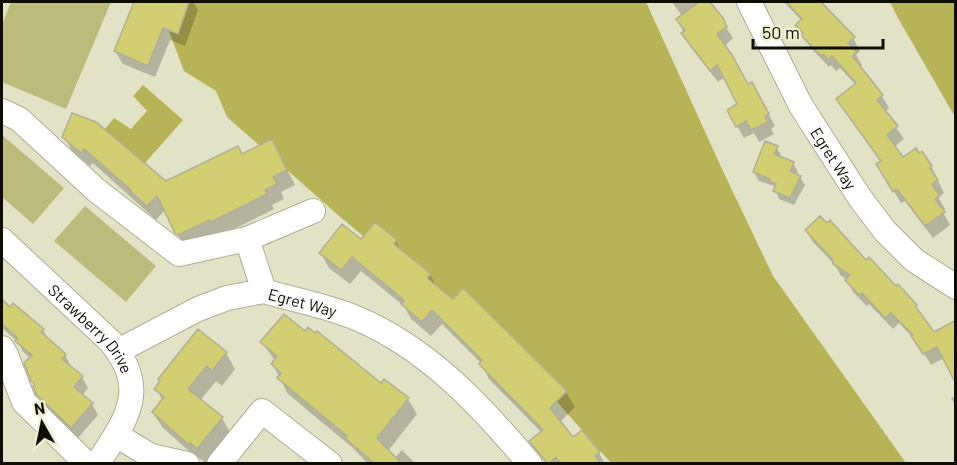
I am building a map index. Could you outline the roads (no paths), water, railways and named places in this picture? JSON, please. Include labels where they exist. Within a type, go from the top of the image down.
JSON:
[{"type":"street","name":"Egret Way","points":[[749,2],[801,106],[860,198],[885,231],[914,260],[956,287]]},
{"type":"street","points":[[2,111],[19,119],[96,190],[179,254],[247,238],[314,211]]},
{"type":"street","name":"Egret Way","points":[[247,238],[264,291],[356,318],[406,344],[460,387],[493,420],[530,464]]},
{"type":"street","name":"Strawberry Drive","points":[[2,240],[118,351],[131,376],[131,403],[116,435],[97,464]]},
{"type":"street","points":[[118,351],[198,309],[227,297],[264,291]]},
{"type":"street","points":[[2,348],[24,402],[87,464]]},
{"type":"street","points":[[219,464],[262,411],[330,464]]},
{"type":"street","points":[[116,435],[151,456],[187,464]]}]
